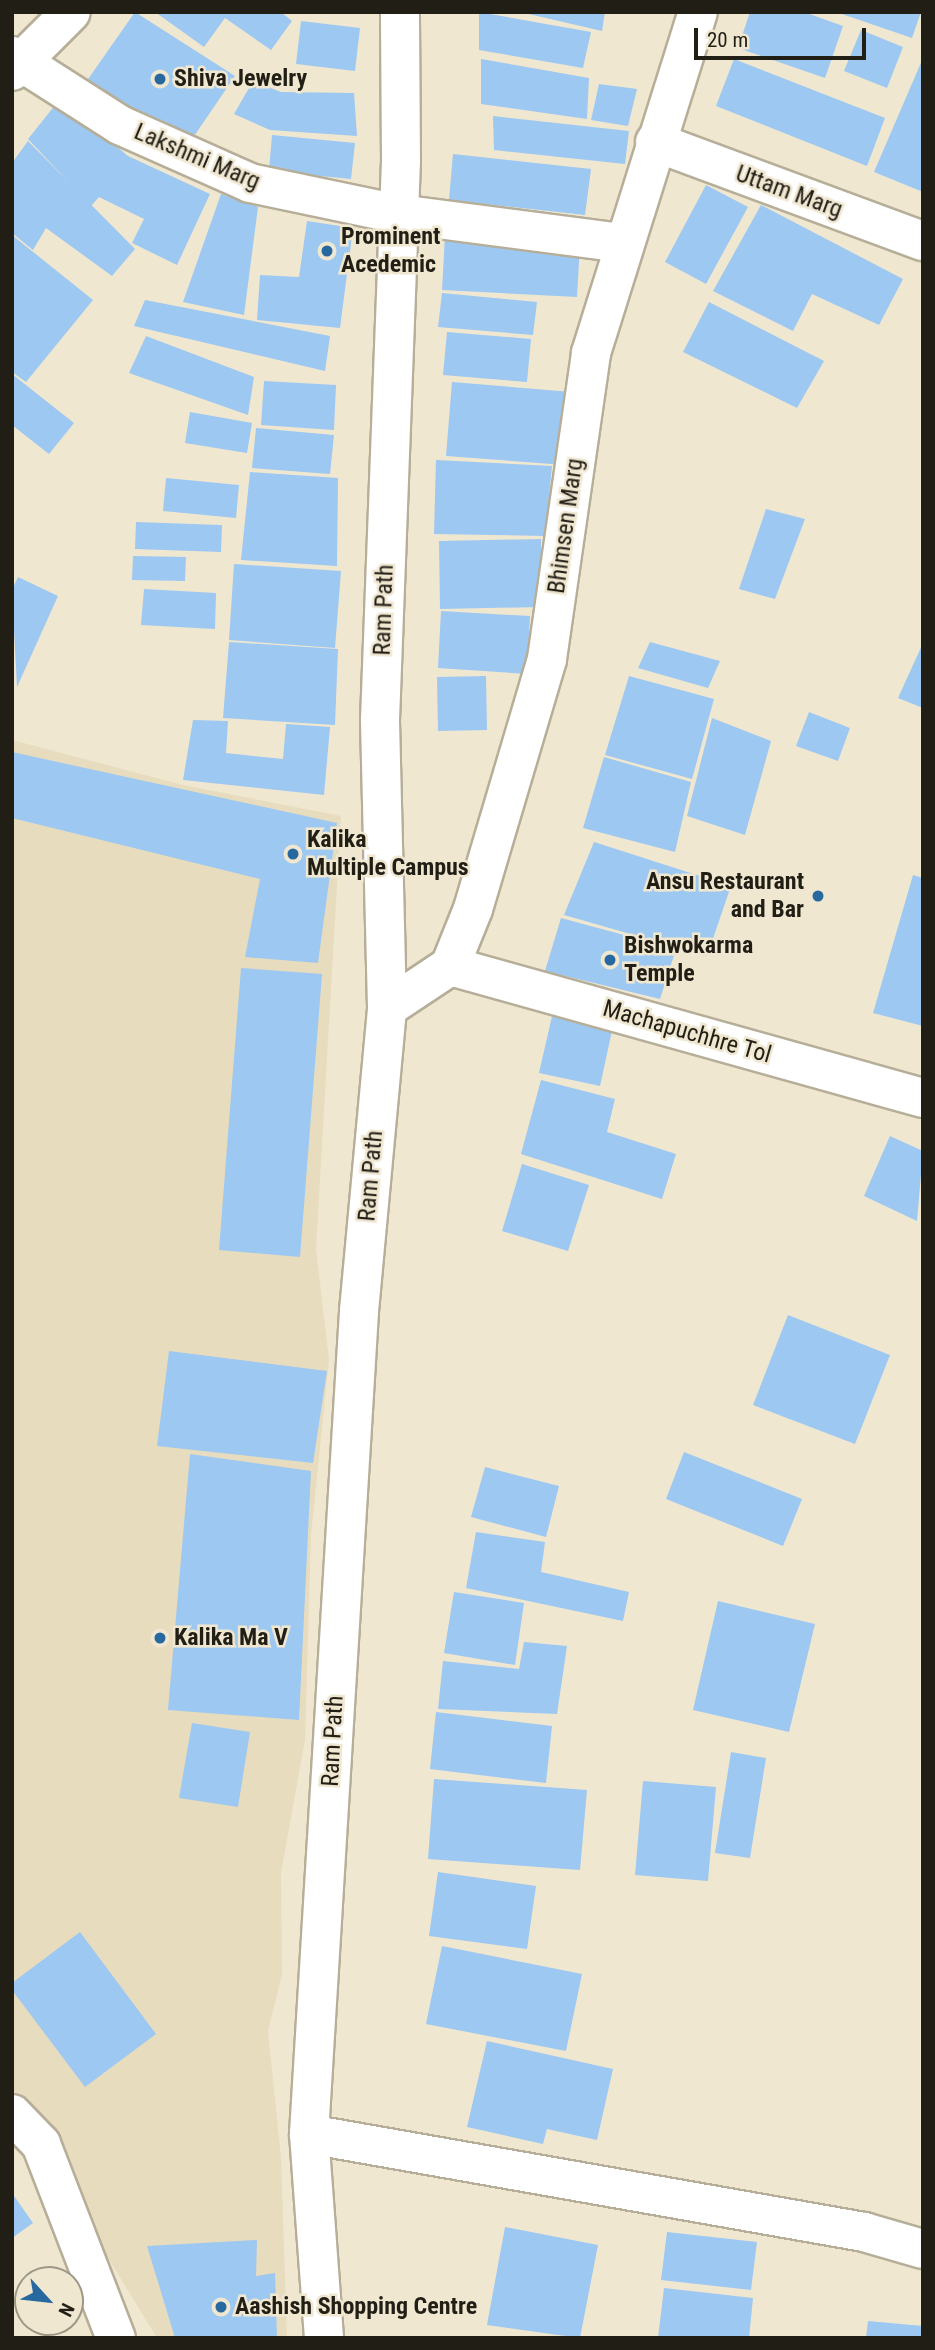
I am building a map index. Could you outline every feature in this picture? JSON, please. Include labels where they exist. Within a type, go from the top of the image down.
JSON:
[{"type":"street","points":[[15,63],[71,12]]},
{"type":"street","name":"Ram Path","points":[[324,2338],[309,2134],[359,1311],[387,1008],[380,720],[399,214],[400,12]]},
{"type":"street","name":"Bhimsen Marg","points":[[450,966],[547,659],[590,353],[622,243],[698,12]]},
{"type":"street","name":"Lakshmi Marg","points":[[15,63],[120,125],[250,183],[399,214],[622,243]]},
{"type":"street","name":"Uttam Marg","points":[[655,142],[923,241]]},
{"type":"street","points":[[387,1008],[450,966]]},
{"type":"street","name":"Machapuchhre Tol","points":[[450,966],[923,1098]]},
{"type":"street","points":[[12,2115],[41,2144],[116,2338]]},
{"type":"street","points":[[309,2134],[864,2232],[923,2249]]},
{"type":"shaded area","name":"Kalika Ma V","points":[[12,740],[183,785],[341,816],[316,1249],[329,1360],[311,1535],[305,1740],[281,1873],[282,1975],[268,2031],[281,2157],[287,2338],[157,2338],[12,2101]]},
{"type":"building","name":"Shiva Jewelry","points":[[135,12],[235,76],[188,145],[86,82]]},
{"type":"building","points":[[155,12],[281,12],[292,21],[271,50],[225,18],[204,47]]},
{"type":"building","points":[[479,12],[591,32],[583,68],[479,50]]},
{"type":"building","points":[[520,12],[605,12],[602,31]]},
{"type":"building","points":[[750,12],[804,12],[843,26],[825,78],[738,48]]},
{"type":"building","points":[[836,12],[921,12],[912,38]]},
{"type":"building","points":[[301,21],[360,28],[355,71],[296,64]]},
{"type":"building","points":[[861,30],[903,47],[887,88],[844,71]]},
{"type":"building","points":[[923,58],[923,192],[874,172]]},
{"type":"building","points":[[481,59],[589,78],[587,119],[481,104]]},
{"type":"building","points":[[734,59],[885,118],[867,166],[716,106]]},
{"type":"building","points":[[253,81],[281,92],[354,93],[357,136],[270,130],[234,114]]},
{"type":"building","points":[[599,84],[637,89],[628,126],[591,120]]},
{"type":"building","points":[[60,99],[128,156],[210,194],[177,265],[132,243],[144,219],[99,197],[91,206],[28,139]]},
{"type":"building","points":[[493,116],[629,131],[625,164],[494,150]]},
{"type":"building","points":[[272,135],[355,143],[351,179],[269,171]]},
{"type":"building","points":[[28,141],[135,249],[112,276],[46,228],[33,250],[12,233],[12,163]]},
{"type":"building","points":[[453,154],[591,169],[585,215],[449,200]]},
{"type":"building","points":[[706,185],[748,207],[706,284],[665,262]]},
{"type":"building","points":[[221,194],[258,207],[244,315],[183,302]]},
{"type":"building","points":[[761,205],[903,279],[879,325],[812,294],[793,331],[713,291]]},
{"type":"building","name":"Prominent Acedemic","points":[[307,221],[353,228],[340,328],[257,320],[260,275],[299,277]]},
{"type":"building","points":[[12,235],[93,300],[26,382],[12,372]]},
{"type":"building","points":[[445,236],[580,244],[577,297],[442,290]]},
{"type":"building","points":[[442,293],[537,302],[533,335],[438,327]]},
{"type":"building","points":[[145,300],[330,336],[325,371],[134,326]]},
{"type":"building","points":[[709,302],[824,361],[797,408],[683,352]]},
{"type":"building","points":[[447,332],[531,339],[527,382],[443,375]]},
{"type":"building","points":[[146,336],[254,377],[248,415],[129,373]]},
{"type":"building","points":[[12,374],[74,423],[49,454],[12,425]]},
{"type":"building","points":[[264,381],[336,385],[334,430],[261,425]]},
{"type":"building","points":[[452,382],[571,392],[565,465],[446,456]]},
{"type":"building","points":[[190,412],[252,423],[247,453],[185,443]]},
{"type":"building","points":[[256,428],[334,435],[330,474],[252,468]]},
{"type":"building","points":[[436,460],[552,466],[545,536],[434,534]]},
{"type":"building","points":[[250,472],[338,478],[337,566],[241,560]]},
{"type":"building","points":[[166,478],[239,485],[236,518],[163,511]]},
{"type":"building","points":[[766,509],[805,519],[775,599],[739,589]]},
{"type":"building","points":[[136,522],[222,525],[221,552],[135,549]]},
{"type":"building","points":[[541,539],[541,607],[440,609],[439,541]]},
{"type":"building","points":[[133,556],[186,557],[185,581],[132,580]]},
{"type":"building","points":[[234,564],[341,571],[335,648],[229,640]]},
{"type":"building","points":[[18,577],[58,596],[17,687],[12,590]]},
{"type":"building","points":[[144,589],[216,593],[215,629],[141,625]]},
{"type":"building","points":[[441,611],[530,616],[527,674],[438,668]]},
{"type":"building","points":[[229,642],[338,649],[335,725],[223,718]]},
{"type":"building","points":[[650,642],[720,661],[708,688],[638,668]]},
{"type":"building","points":[[923,643],[923,708],[898,698]]},
{"type":"building","points":[[486,676],[487,730],[438,731],[437,677]]},
{"type":"building","points":[[629,676],[714,699],[692,779],[605,755]]},
{"type":"building","points":[[809,712],[850,728],[838,761],[796,746]]},
{"type":"building","points":[[712,718],[771,741],[745,835],[687,816]]},
{"type":"building","points":[[193,720],[228,721],[226,753],[283,759],[286,724],[330,727],[324,795],[183,780]]},
{"type":"building","points":[[12,752],[337,823],[318,963],[245,957],[260,879],[12,818]]},
{"type":"building","points":[[604,757],[691,782],[675,852],[583,828]]},
{"type":"building","points":[[594,842],[731,886],[707,956],[564,915]]},
{"type":"building","points":[[913,875],[923,878],[923,1026],[873,1013]]},
{"type":"building","name":"Bishwokarma Temple","points":[[561,918],[676,949],[660,999],[545,971]]},
{"type":"building","points":[[241,968],[322,974],[300,1257],[219,1250]]},
{"type":"building","points":[[555,1003],[615,1017],[600,1086],[539,1073]]},
{"type":"building","points":[[541,1080],[615,1099],[607,1132],[676,1154],[662,1199],[521,1154]]},
{"type":"building","points":[[890,1136],[923,1151],[917,1221],[864,1196]]},
{"type":"building","points":[[522,1164],[589,1185],[568,1251],[502,1231]]},
{"type":"building","points":[[788,1315],[890,1355],[855,1444],[753,1405]]},
{"type":"building","points":[[169,1351],[327,1371],[313,1463],[157,1446]]},
{"type":"building","points":[[684,1452],[802,1499],[783,1546],[666,1499]]},
{"type":"building","points":[[190,1454],[311,1471],[299,1720],[168,1710]]},
{"type":"building","points":[[485,1467],[559,1486],[546,1537],[471,1517]]},
{"type":"building","points":[[476,1532],[545,1542],[541,1572],[629,1592],[623,1621],[466,1588]]},
{"type":"building","points":[[454,1592],[524,1603],[515,1665],[444,1653]]},
{"type":"building","points":[[718,1601],[815,1624],[789,1732],[693,1710]]},
{"type":"building","points":[[524,1642],[567,1646],[557,1714],[438,1709],[443,1661],[519,1669]]},
{"type":"building","points":[[436,1712],[552,1726],[546,1783],[430,1769]]},
{"type":"building","points":[[192,1723],[250,1732],[238,1807],[179,1798]]},
{"type":"building","points":[[731,1752],[766,1758],[750,1858],[715,1853]]},
{"type":"building","points":[[434,1779],[587,1790],[580,1870],[428,1859]]},
{"type":"building","points":[[643,1781],[716,1787],[708,1881],[635,1875]]},
{"type":"building","points":[[438,1872],[536,1886],[527,1949],[429,1936]]},
{"type":"building","points":[[80,1932],[156,2034],[85,2087],[12,1990],[12,1983]]},
{"type":"building","points":[[442,1946],[582,1974],[566,2051],[426,2024]]},
{"type":"building","points":[[487,2041],[613,2069],[597,2140],[547,2129],[543,2144],[467,2127]]},
{"type":"building","points":[[12,2193],[33,2223],[12,2238]]},
{"type":"building","points":[[505,2227],[598,2245],[580,2338],[487,2325]]},
{"type":"building","points":[[667,2232],[757,2242],[751,2290],[661,2280]]},
{"type":"building","name":"Aashish Shopping Centre","points":[[257,2240],[256,2276],[275,2273],[277,2338],[175,2338],[147,2246]]},
{"type":"building","points":[[664,2288],[753,2298],[749,2338],[658,2338]]},
{"type":"building","points":[[868,2321],[923,2326],[923,2338],[866,2338]]},
{"type":"place","name":"Shiva Jewelry","points":[[160,79]]},
{"type":"place","name":"Prominent Acedemic","points":[[327,251]]},
{"type":"place","name":"Kalika Multiple Campus","points":[[293,854]]},
{"type":"place","name":"Ansu Restaurant and Bar","points":[[818,896]]},
{"type":"place","name":"Bishwokarma Temple","points":[[610,960]]},
{"type":"place","name":"Kalika Ma V","points":[[160,1638]]},
{"type":"place","name":"Aashish Shopping Centre","points":[[221,2307]]}]
